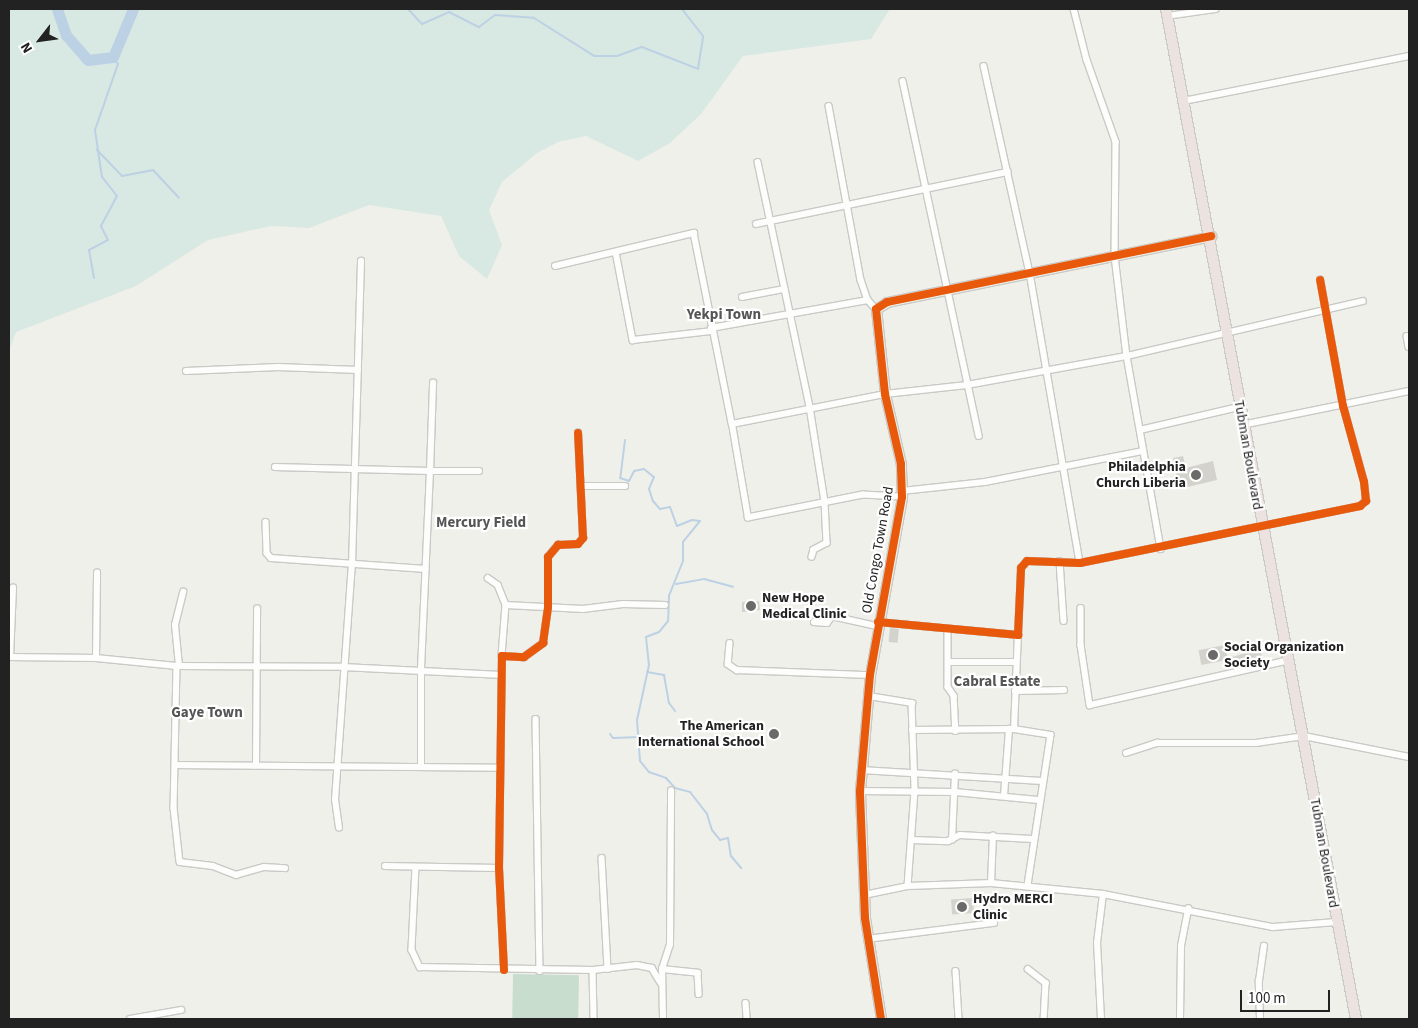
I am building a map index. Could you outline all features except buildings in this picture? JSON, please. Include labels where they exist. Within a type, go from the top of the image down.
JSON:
[{"type":"highway","name":"Tubman Boulevard","points":[[1166,13],[1211,236],[1242,425],[1261,527],[1290,660],[1336,922],[1356,1019]]},
{"type":"street","points":[[1074,9],[1087,60],[1116,142],[1119,196],[1115,256],[1127,356],[1142,451],[1161,549]]},
{"type":"street","points":[[1166,13],[1216,9]]},
{"type":"street","points":[[1184,101],[1409,56]]},
{"type":"street","points":[[984,66],[1030,273],[1066,467],[1080,563]]},
{"type":"street","points":[[903,81],[979,436]]},
{"type":"street","points":[[829,106],[868,300],[876,309],[887,302],[1211,236]]},
{"type":"street","points":[[758,162],[772,220],[784,289],[810,407],[826,502],[827,543],[814,550],[812,557]]},
{"type":"street","points":[[756,224],[850,206],[925,187],[1008,172]]},
{"type":"street","points":[[555,266],[694,233],[711,330],[732,424],[748,518],[863,495],[902,494],[1066,467],[1142,451]]},
{"type":"street","points":[[616,252],[633,340],[790,317],[868,300]]},
{"type":"street","points":[[339,828],[336,800],[340,767],[343,667],[352,565],[353,470],[362,261]]},
{"type":"street","points":[[1004,796],[1015,691],[1021,568],[1036,559],[1080,563],[1161,549],[1353,509],[1366,500],[1343,406],[1320,280]]},
{"type":"street","points":[[742,297],[784,289]]},
{"type":"street","points":[[732,424],[810,407],[885,394],[967,385],[1127,356],[1362,301]]},
{"type":"street","name":"Old Congo Town Road","points":[[876,309],[885,394],[901,464],[902,494],[877,624],[870,676],[860,791],[864,895],[868,939],[881,1019]]},
{"type":"street","points":[[1407,336],[1409,347]]},
{"type":"street","points":[[186,371],[278,367],[358,370]]},
{"type":"street","points":[[421,765],[421,669],[433,383]]},
{"type":"street","points":[[1242,425],[1343,406],[1409,391]]},
{"type":"street","points":[[1140,430],[1239,408]]},
{"type":"street","points":[[502,656],[524,657],[544,643],[551,550],[558,545],[578,544],[583,538],[578,433]]},
{"type":"street","points":[[275,467],[479,472]]},
{"type":"street","points":[[582,486],[625,486]]},
{"type":"street","points":[[266,522],[267,552],[271,558],[426,569]]},
{"type":"street","points":[[1060,561],[1064,621]]},
{"type":"street","points":[[96,658],[97,573]]},
{"type":"street","points":[[488,578],[498,585],[506,604],[502,656],[499,768],[499,868],[504,970]]},
{"type":"street","points":[[13,588],[9,657],[96,658],[178,666],[421,669],[502,675]]},
{"type":"street","points":[[184,592],[175,625],[178,666],[174,808],[182,865],[213,866],[236,875],[264,867],[285,868]]},
{"type":"street","points":[[506,604],[548,607],[665,605]]},
{"type":"street","points":[[1081,608],[1082,653],[1090,705],[1290,660]]},
{"type":"street","points":[[256,766],[257,609]]},
{"type":"street","points":[[814,622],[827,623],[832,616],[877,624],[1018,635]]},
{"type":"street","points":[[948,630],[948,687],[954,696],[956,731]]},
{"type":"street","points":[[730,642],[728,664],[737,670],[870,676]]},
{"type":"street","points":[[949,662],[1015,662]]},
{"type":"street","points":[[1015,691],[1064,690]]},
{"type":"street","points":[[869,696],[912,703],[914,791],[908,886]]},
{"type":"street","points":[[536,719],[540,971]]},
{"type":"street","points":[[912,730],[1011,729],[1051,734],[1032,839],[1028,886]]},
{"type":"street","points":[[1126,753],[1157,743],[1256,743],[1304,736],[1409,757]]},
{"type":"street","points":[[176,765],[340,767],[421,765],[499,768]]},
{"type":"street","points":[[861,770],[914,771],[1042,781]]},
{"type":"street","points":[[952,840],[955,774]]},
{"type":"street","points":[[663,1019],[662,969],[670,945],[671,791]]},
{"type":"street","points":[[860,791],[955,792],[1038,800]]},
{"type":"street","points":[[912,840],[952,840],[960,835],[1032,839]]},
{"type":"street","points":[[991,883],[993,836]]},
{"type":"street","points":[[602,858],[608,969]]},
{"type":"street","points":[[385,866],[499,868]]},
{"type":"street","points":[[416,866],[412,950],[420,967],[540,971],[593,970],[637,965],[652,968],[662,983]]},
{"type":"street","points":[[864,895],[908,886],[991,883],[1103,894],[1273,927],[1336,922]]},
{"type":"street","points":[[1101,1019],[1097,943],[1103,894]]},
{"type":"street","points":[[1180,1019],[1181,946],[1188,909]]},
{"type":"street","points":[[868,939],[994,923]]},
{"type":"street","points":[[1260,1019],[1258,981],[1264,946]]},
{"type":"street","points":[[1028,968],[1046,983],[1044,1019]]},
{"type":"street","points":[[662,969],[698,973],[699,994]]},
{"type":"street","points":[[593,970],[594,1019]]},
{"type":"street","points":[[956,971],[959,1019]]},
{"type":"street","points":[[746,1002],[747,1019]]},
{"type":"street","points":[[130,1019],[181,1010]]},
{"type":"shaded area","points":[[9,9],[890,9],[871,39],[743,56],[701,114],[670,143],[638,161],[586,136],[558,142],[537,153],[502,182],[489,210],[502,245],[487,279],[459,256],[441,216],[369,205],[309,228],[271,226],[208,240],[136,286],[16,332],[9,351]]},
{"type":"green space","points":[[513,974],[579,975],[578,1019],[512,1019]]},
{"type":"waterway","points":[[57,9],[66,35],[88,60],[113,57],[133,9]]},
{"type":"waterway","points":[[408,9],[422,24],[449,12],[479,27],[495,15],[534,18],[594,56],[617,56],[642,47],[698,69],[703,36],[682,9]]},
{"type":"waterway","points":[[94,278],[89,250],[108,240],[101,226],[117,196],[102,177],[95,130],[118,64],[113,57]]},
{"type":"waterway","points":[[97,150],[122,176],[153,170],[179,198]]},
{"type":"waterway","points":[[625,440],[620,478],[629,481],[634,471],[644,469],[654,477],[649,489],[653,501],[660,509],[670,507],[677,526],[692,520],[700,521],[683,542],[683,561],[669,596],[668,621],[659,632],[646,637],[649,665],[637,720],[640,761],[649,772],[666,778],[675,788],[690,792],[707,814],[712,830],[720,840],[728,838],[731,856],[741,868]]},
{"type":"waterway","points":[[676,584],[704,579],[733,587]]},
{"type":"waterway","points":[[647,672],[664,675],[669,703],[675,711]]},
{"type":"waterway","points":[[610,734],[613,738],[640,737]]},
{"type":"cycle path","points":[[881,1019],[865,918],[860,791],[870,675],[902,497],[901,464],[885,394],[876,309],[887,302],[1211,236]]},
{"type":"cycle path","points":[[878,622],[1018,635],[1021,568],[1027,561],[1080,563],[1360,506],[1366,501],[1364,482],[1343,406],[1320,280]]},
{"type":"cycle path","points":[[504,970],[499,868],[502,656],[524,657],[543,643],[548,607],[548,557],[558,545],[578,544],[583,538],[578,433]]},
{"type":"place","name":"Philadelphia Church Liberia","points":[[1196,475]]},
{"type":"place","name":"New Hope Medical Clinic","points":[[751,606]]},
{"type":"place","name":"Social Organization Society","points":[[1213,655]]},
{"type":"place","name":"The American International School","points":[[774,734]]},
{"type":"place","name":"Hydro MERCI Clinic","points":[[962,907]]},
{"type":"district","name":"Yekpi Town","points":[[724,315]]},
{"type":"district","name":"Mercury Field","points":[[481,523]]},
{"type":"district","name":"Cabral Estate","points":[[997,682]]},
{"type":"district","name":"Gaye Town","points":[[207,713]]}]
